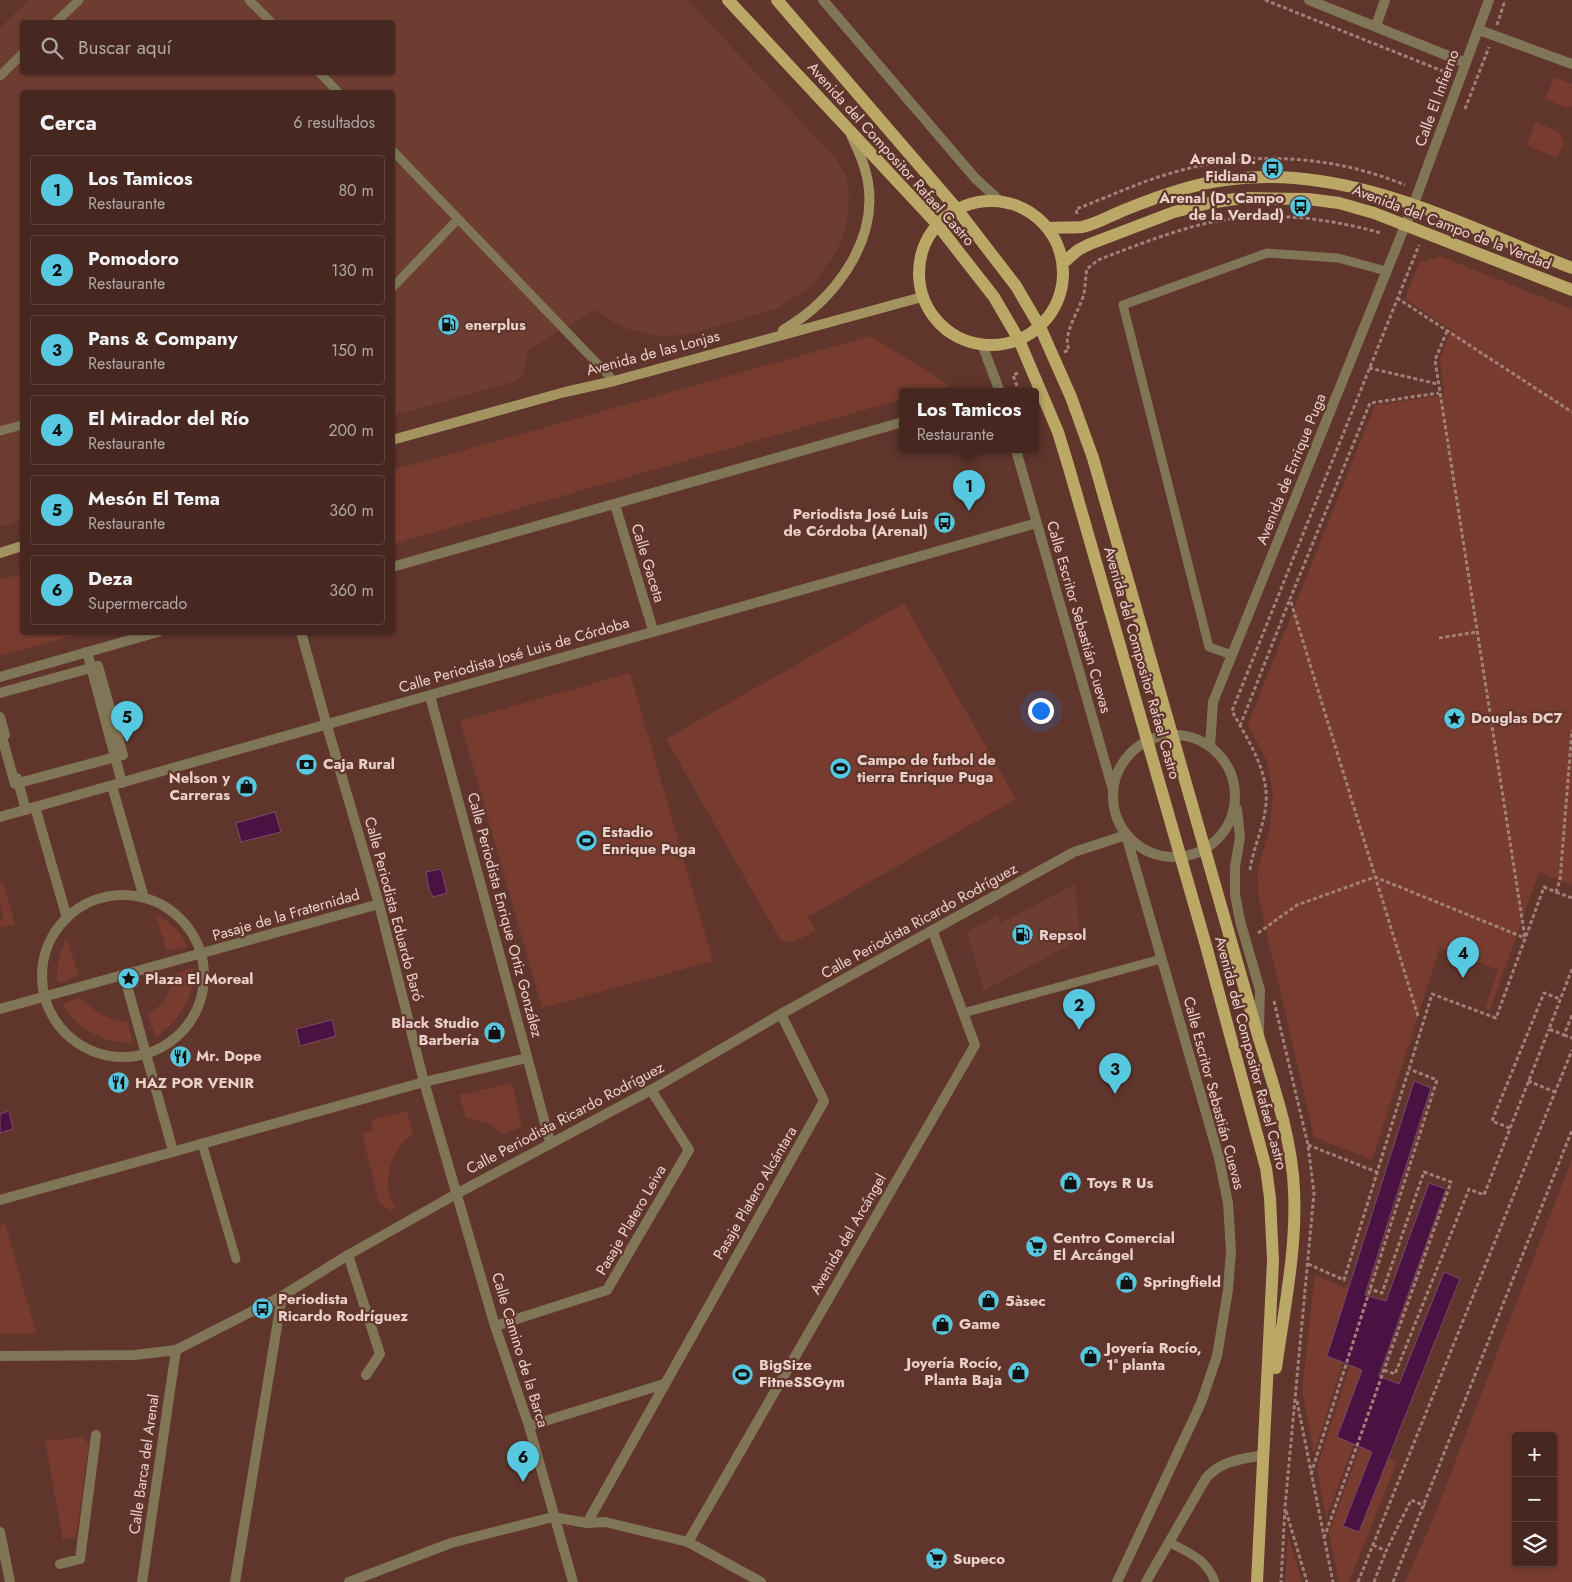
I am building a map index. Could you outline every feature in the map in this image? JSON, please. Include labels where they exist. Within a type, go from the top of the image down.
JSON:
[{"type":"main road","name":"Avenida del Compositor Rafael Castro","points":[[728,0],[936,224],[988,290],[1019,340],[1058,432],[1181,857],[1259,1136],[1270,1198],[1273,1261],[1257,1582]]},
{"type":"main road","name":"Avenida del Compositor Rafael Castro","points":[[778,0],[956,208],[1016,286],[1040,327],[1086,434],[1258,1039],[1278,1099],[1292,1168],[1294,1191],[1290,1265],[1265,1442]]},
{"type":"main road","points":[[771,337],[796,322],[827,295],[848,269],[863,235],[869,199],[868,184],[859,152],[847,128]]},
{"type":"main road","name":"Avenida del Campo de la Verdad","points":[[1048,228],[1082,226],[1185,188],[1225,180],[1264,176],[1305,178],[1345,184],[1413,206],[1572,268]]},
{"type":"main road","name":"Avenida del Campo de la Verdad","points":[[1063,263],[1084,247],[1142,223],[1209,203],[1242,198],[1308,199],[1339,203],[1405,224],[1572,290]]},
{"type":"main road","points":[[1000,201],[1026,211],[1048,228],[1058,243],[1063,263],[1062,287],[1058,303],[1040,327],[1010,344],[983,347],[964,340],[939,324],[922,297],[919,277],[920,257],[936,224],[956,208],[1000,201]]},
{"type":"main road","name":"Avenida de las Lonjas","points":[[395,439],[555,394],[614,381],[922,297]]},
{"type":"main road","points":[[0,553],[20,547]]},
{"type":"street","points":[[823,0],[975,178],[1000,201]]},
{"type":"street","points":[[1309,0],[1466,63]]},
{"type":"street","points":[[1376,26],[1385,0]]},
{"type":"street","name":"Calle El Infierno","points":[[1413,206],[1489,0]]},
{"type":"street","points":[[1478,30],[1572,64]]},
{"type":"street","name":"Avenida de Enrique Puga","points":[[1210,746],[1213,702],[1413,206]]},
{"type":"street","points":[[983,347],[998,388]]},
{"type":"street","points":[[395,566],[899,423]]},
{"type":"street","name":"Calle Escritor Sebastián Cuevas","points":[[1017,453],[1113,792],[1116,814],[1126,834],[1219,1158],[1228,1203],[1231,1260],[1217,1356],[1201,1403],[1117,1582]]},
{"type":"street","name":"Calle Gaceta","points":[[615,505],[653,630]]},
{"type":"street","name":"Calle Periodista José Luis de Córdoba","points":[[0,817],[327,726],[653,630],[1037,523]]},
{"type":"street","points":[[0,676],[147,635]]},
{"type":"street","name":"Calle Periodista Eduardo Baró","points":[[301,635],[379,904],[424,1082],[458,1193]]},
{"type":"street","points":[[87,652],[122,783]]},
{"type":"street","points":[[0,693],[91,668]]},
{"type":"street","name":"Calle Periodista Enrique Ortiz González","points":[[430,696],[550,1142]]},
{"type":"street","points":[[0,717],[19,783],[30,808],[67,918]]},
{"type":"street","points":[[0,730],[15,784],[115,757]]},
{"type":"street","points":[[1113,792],[1118,772],[1129,755],[1147,741],[1172,735],[1196,739],[1210,746]]},
{"type":"street","name":"Avenida del Compositor Rafael Castro","points":[[1210,746],[1225,761],[1234,780],[1240,837],[1235,867],[1235,894],[1240,921],[1260,990],[1258,1039]]},
{"type":"street","points":[[112,786],[144,898]]},
{"type":"street","points":[[1126,834],[1142,848],[1161,856],[1181,857],[1204,850],[1224,833],[1231,821],[1236,801]]},
{"type":"street","name":"Calle Periodista Ricardo Rodríguez","points":[[0,1356],[136,1355],[176,1350],[282,1296],[348,1255],[458,1193],[550,1142],[651,1090],[781,1014],[933,932],[1074,852],[1126,834]]},
{"type":"street","points":[[127,895],[144,898],[152,900],[174,913],[191,931],[202,955],[204,979],[200,1004],[188,1025],[176,1037],[147,1054],[121,1057],[95,1052],[72,1040],[55,1020],[44,997],[41,971],[46,946],[59,924],[78,908],[102,897],[127,895]]},
{"type":"street","name":"Pasaje de la Fraternidad","points":[[202,955],[379,904]]},
{"type":"street","name":"Avenida del Arcángel","points":[[688,1542],[975,1045],[933,932]]},
{"type":"street","points":[[0,1009],[202,955]]},
{"type":"street","points":[[124,975],[173,1151]]},
{"type":"street","name":"Pasaje Platero Alcántara","points":[[587,1523],[824,1101],[781,1014]]},
{"type":"street","points":[[0,1200],[202,1142],[424,1082],[527,1058]]},
{"type":"street","name":"Pasaje Platero Leiva","points":[[495,1326],[607,1290],[689,1150],[651,1090]]},
{"type":"street","name":"Calle Camino de la Barca","points":[[458,1193],[495,1326],[529,1426],[573,1582]]},
{"type":"street","points":[[348,1255],[380,1354],[366,1375]]},
{"type":"street","points":[[235,1582],[282,1296]]},
{"type":"street","name":"Calle Barca del Arenal","points":[[142,1582],[176,1350]]},
{"type":"street","points":[[529,1426],[664,1384]]},
{"type":"street","points":[[60,1564],[80,1559],[96,1436]]},
{"type":"street","points":[[1146,1582],[1212,1471],[1229,1462],[1264,1455]]},
{"type":"street","points":[[350,1582],[451,1543],[553,1516],[587,1523],[605,1522],[688,1542],[762,1582]]},
{"type":"street","points":[[0,1532],[10,1582]]},
{"type":"lane","points":[[58,20],[79,0]]},
{"type":"lane","points":[[249,0],[269,20]]},
{"type":"lane","points":[[0,76],[20,56]]},
{"type":"lane","points":[[322,75],[336,90]]},
{"type":"lane","points":[[395,153],[614,381]]},
{"type":"lane","points":[[395,285],[458,219]]},
{"type":"lane","points":[[1232,655],[1209,646],[1123,305],[1266,253],[1338,258],[1386,271]]},
{"type":"lane","points":[[0,431],[20,426]]},
{"type":"lane","points":[[963,1013],[1161,959]]},
{"type":"lane","points":[[202,1142],[236,1259]]},
{"type":"lane","points":[[1169,1542],[1204,1561],[1210,1568],[1215,1582]]},
{"type":"path","points":[[1265,0],[1461,78],[1474,85]]},
{"type":"path","points":[[1250,875],[1254,850],[1266,809],[1265,789],[1261,766],[1232,711],[1419,243]]},
{"type":"path","points":[[1397,298],[1572,412]]},
{"type":"path","points":[[1447,330],[1435,360],[1438,384],[1525,938]]},
{"type":"path","points":[[1369,368],[1438,384]]},
{"type":"path","points":[[1013,375],[1018,388]]},
{"type":"path","points":[[1240,726],[1370,403],[1440,393]]},
{"type":"path","points":[[1290,599],[1418,1016]]},
{"type":"path","points":[[1439,638],[1477,632]]},
{"type":"path","points":[[1556,892],[1560,880],[1572,730]]},
{"type":"path","points":[[1258,933],[1297,904],[1375,877],[1525,938]]},
{"type":"path","points":[[1308,1264],[1344,1280],[1432,994],[1496,1018],[1544,887],[1572,898]]},
{"type":"path","points":[[1384,1370],[1394,1374],[1469,1189],[1484,1195],[1572,969]]},
{"type":"path","points":[[1510,1128],[1492,1121],[1544,993],[1560,999]]},
{"type":"path","points":[[1564,1035],[1572,1015]]},
{"type":"path","points":[[1549,1029],[1572,1038]]},
{"type":"path","points":[[1358,1582],[1572,1050]]},
{"type":"path","points":[[1311,1474],[1437,1080],[1409,1069]]},
{"type":"path","points":[[1528,1081],[1555,1092]]},
{"type":"path","points":[[1393,1582],[1425,1506],[1572,1130]]},
{"type":"path","points":[[1308,1145],[1377,1172]]},
{"type":"path","points":[[1324,1538],[1451,1182],[1424,1172],[1382,1293],[1370,1289]]},
{"type":"path","points":[[1296,1395],[1332,1582]]},
{"type":"path","points":[[1374,1582],[1386,1551],[1411,1500],[1425,1506]]},
{"type":"path","points":[[1281,1582],[1284,1507],[1307,1582]]},
{"type":"path","points":[[1373,1545],[1386,1551]]},
{"type":"shaded area","points":[[29,0],[688,0],[836,159],[845,173],[849,197],[846,228],[837,250],[812,286],[776,309],[686,335],[659,336],[624,328],[595,310],[528,350],[524,373],[516,381],[395,415],[395,90],[20,90],[20,521],[0,527],[0,28]]},
{"type":"shaded area","points":[[1554,77],[1572,84],[1572,106],[1568,108],[1545,99]]},
{"type":"shaded area","points":[[1535,122],[1559,132],[1564,142],[1557,158],[1527,145]]},
{"type":"shaded area","points":[[1440,256],[1572,309],[1572,885],[1539,872],[1490,1010],[1485,1008],[1498,970],[1440,947],[1372,1160],[1314,1137],[1258,895],[1257,872],[1270,828],[1273,795],[1267,762],[1248,724],[1375,405],[1444,395],[1440,359],[1451,330],[1405,299],[1420,261],[1424,262]]},
{"type":"shaded area","points":[[871,336],[951,386],[943,388],[899,388],[899,400],[395,543],[395,469]]},
{"type":"shaded area","points":[[20,575],[20,635],[75,635],[0,656],[0,580]]},
{"type":"shaded area","name":"Campo de futbol de tierra Enrique Puga","points":[[904,603],[1016,799],[808,917],[815,931],[796,941],[781,941],[666,739]]},
{"type":"shaded area","name":"Estadio Enrique Puga","points":[[630,673],[713,961],[542,1008],[460,721]]},
{"type":"shaded area","points":[[275,812],[281,832],[241,842],[236,823]]},
{"type":"shaded area","points":[[441,869],[447,893],[433,897],[429,889],[426,872]]},
{"type":"shaded area","points":[[3,881],[15,924],[0,928],[0,920],[4,918],[0,903],[0,882]]},
{"type":"shaded area","name":"Repsol","points":[[1075,884],[1080,939],[984,991],[967,932],[998,915],[1000,924]]},
{"type":"shaded area","points":[[155,913],[174,927],[188,947],[167,951]]},
{"type":"shaded area","points":[[67,939],[79,976],[58,983],[58,960]]},
{"type":"shaded area","points":[[194,968],[191,990],[184,1007],[172,1023],[156,1037],[147,1013],[159,1006],[166,998],[174,974]]},
{"type":"shaded area","points":[[80,997],[101,1014],[113,1019],[127,1021],[133,1043],[102,1038],[84,1028],[68,1013],[62,1004]]},
{"type":"shaded area","points":[[332,1020],[336,1036],[300,1046],[296,1029]]},
{"type":"shaded area","points":[[1414,1081],[1431,1088],[1365,1295],[1386,1301],[1429,1183],[1446,1189],[1379,1376],[1399,1384],[1444,1272],[1460,1279],[1359,1532],[1343,1526],[1372,1452],[1337,1437],[1362,1370],[1327,1356]]},
{"type":"shaded area","points":[[512,1083],[522,1127],[503,1134],[487,1123],[466,1118],[459,1095]]},
{"type":"shaded area","points":[[9,1111],[13,1129],[0,1133],[0,1114]]},
{"type":"shaded area","points":[[407,1111],[413,1134],[398,1148],[390,1168],[389,1189],[391,1199],[396,1208],[391,1211],[379,1203],[362,1134],[374,1130],[371,1120]]},
{"type":"shaded area","points":[[1572,1159],[1572,1582],[1405,1582],[1433,1519]]},
{"type":"shaded area","points":[[5,1223],[36,1333],[0,1334],[0,1225]]},
{"type":"shaded area","points":[[1315,1275],[1348,1289],[1327,1355],[1343,1362],[1314,1453],[1302,1391]]},
{"type":"shaded area","points":[[1350,1365],[1362,1369],[1337,1437],[1354,1444],[1326,1518],[1317,1468]]},
{"type":"shaded area","points":[[82,1437],[89,1444],[76,1537],[63,1540],[45,1441]]},
{"type":"shaded area","points":[[1360,1447],[1372,1452],[1343,1525],[1359,1532],[1388,1458],[1397,1462],[1349,1582],[1339,1582],[1329,1533]]},
{"type":"shaded area","points":[[1288,1535],[1302,1582],[1285,1582]]},
{"type":"place","name":"Arenal D. Fidiana","points":[[1272,168]]},
{"type":"place","name":"Arenal (D. Campo de la Verdad)","points":[[1300,207]]},
{"type":"place","name":"enerplus","points":[[449,325]]},
{"type":"place","name":"Los Tamicos","points":[[969,511]]},
{"type":"place","name":"Periodista José Luis de Córdoba (Arenal)","points":[[944,523]]},
{"type":"place","name":"Douglas DC7","points":[[1455,718]]},
{"type":"place","name":"Mesón El Tema","points":[[127,742]]},
{"type":"place","name":"Caja Rural","points":[[307,764]]},
{"type":"place","name":"Campo de futbol de tierra Enrique Puga","points":[[841,769]]},
{"type":"place","name":"Nelson y Carreras","points":[[246,787]]},
{"type":"place","name":"Estadio Enrique Puga","points":[[586,841]]},
{"type":"place","name":"Repsol","points":[[1023,935]]},
{"type":"place","name":"El Mirador del Río","points":[[1463,978]]},
{"type":"place","name":"Plaza El Moreal","points":[[129,979]]},
{"type":"place","name":"Pomodoro","points":[[1079,1030]]},
{"type":"place","name":"Black Studio Barbería","points":[[495,1032]]},
{"type":"place","name":"Mr. Dope","points":[[180,1056]]},
{"type":"place","name":"HAZ POR VENIR","points":[[119,1083]]},
{"type":"place","name":"Pans & Company","points":[[1115,1094]]},
{"type":"place","name":"Toys R Us","points":[[1071,1183]]},
{"type":"place","name":"Centro Comercial El Arcángel","points":[[1037,1247]]},
{"type":"place","name":"Springfield","points":[[1127,1282]]},
{"type":"place","name":"5àsec","points":[[989,1301]]},
{"type":"place","name":"Periodista Ricardo Rodríguez","points":[[262,1308]]},
{"type":"place","name":"Game","points":[[943,1324]]},
{"type":"place","name":"Joyería Rocío, 1ª planta","points":[[1090,1357]]},
{"type":"place","name":"Joyería Rocío, Planta Baja","points":[[1018,1372]]},
{"type":"place","name":"BigSize FitneSSGym","points":[[743,1374]]},
{"type":"place","name":"Deza","points":[[523,1482]]},
{"type":"place","name":"Supeco","points":[[937,1559]]}]
